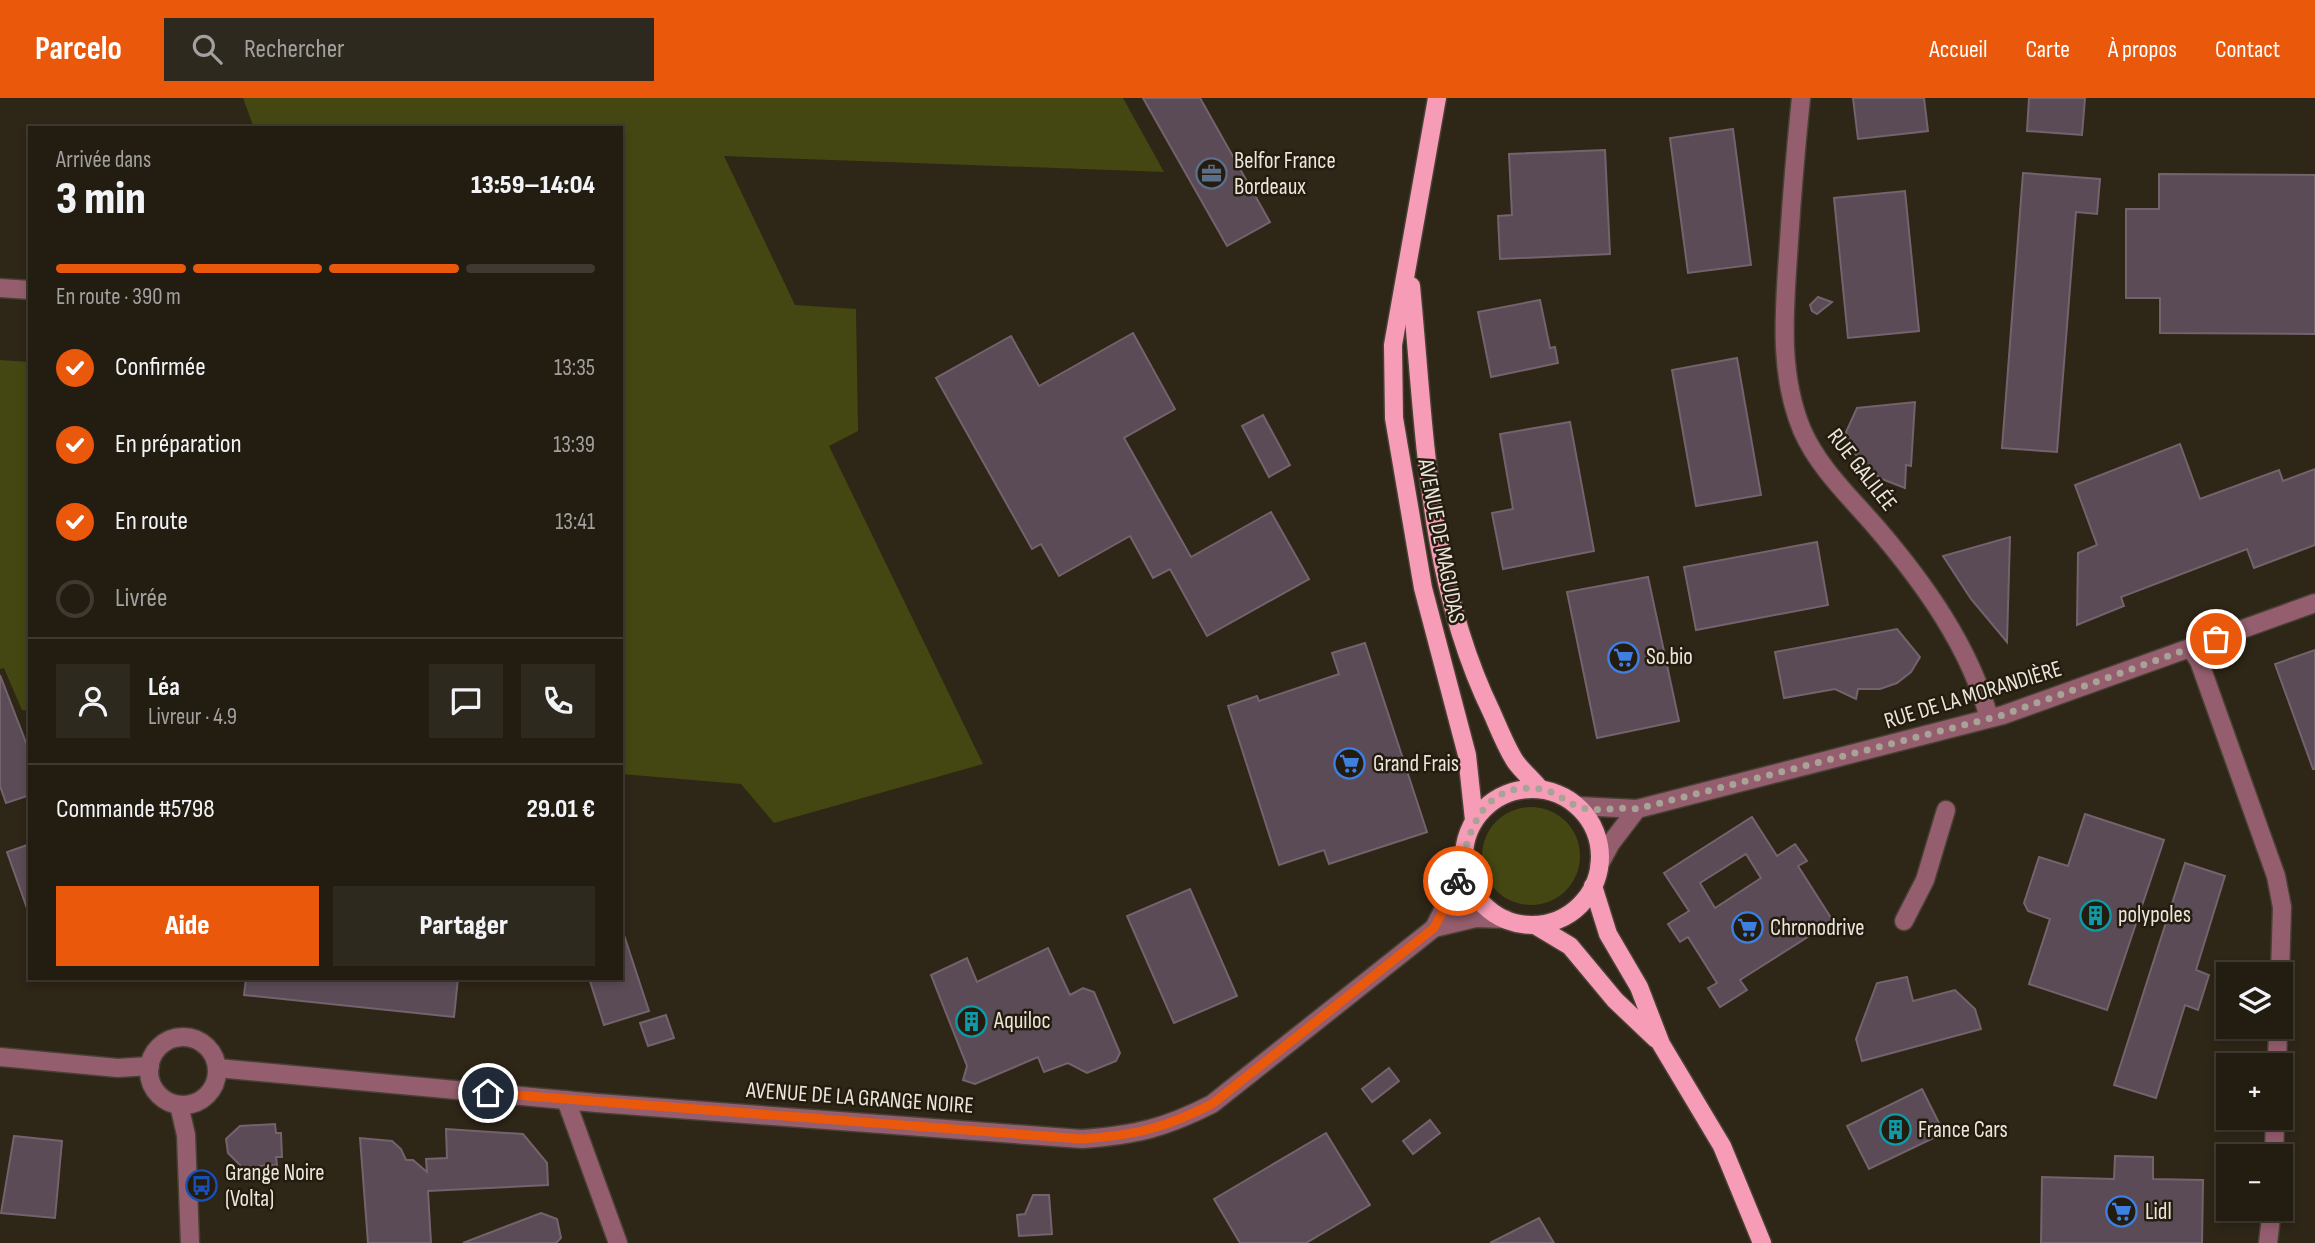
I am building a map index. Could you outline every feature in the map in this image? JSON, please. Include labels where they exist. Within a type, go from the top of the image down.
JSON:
[{"type":"main road","name":"AVENUE DE MAGUDAS","points":[[1437,98],[1409,268],[1393,345],[1394,418],[1420,577],[1467,755],[1474,820]]},
{"type":"main road","name":"AVENUE DE MAGUDAS","points":[[1409,268],[1426,468],[1453,605],[1483,696],[1515,761],[1540,789]]},
{"type":"main road","points":[[1535,925],[1569,914],[1593,886],[1599,865],[1595,833],[1578,806],[1560,795],[1540,789],[1521,789],[1503,795],[1487,805],[1474,820],[1464,852],[1466,873],[1474,892],[1487,908],[1505,919],[1535,925],[1570,946],[1615,1000],[1661,1044]]},
{"type":"main road","points":[[1593,886],[1608,934],[1639,987],[1661,1044],[1722,1146],[1762,1243]]},
{"type":"street","name":"RUE GALILÉE","points":[[1801,98],[1784,319],[1790,396],[1803,432],[1822,464],[1888,542],[1945,618],[1982,693],[1989,718]]},
{"type":"street","points":[[0,288],[28,290]]},
{"type":"street","name":"RUE DE LA MORANDIÈRE","points":[[1578,806],[1637,809],[1989,718],[2191,649],[2315,603]]},
{"type":"street","points":[[2191,649],[2199,661],[2276,876],[2282,907],[2280,962]]},
{"type":"street","points":[[1599,865],[1611,843],[1637,809]]},
{"type":"street","points":[[1904,921],[1925,880],[1946,810]]},
{"type":"street","name":"AVENUE DE LA GRANGE NOIRE","points":[[217,1068],[566,1100],[1082,1139],[1130,1136],[1173,1124],[1212,1104],[1434,928],[1458,881],[1464,852]]},
{"type":"street","name":"AVENUE DE LA GRANGE NOIRE","points":[[1434,928],[1476,918],[1505,919]]},
{"type":"street","points":[[179,1038],[200,1042],[208,1049],[217,1068],[216,1078],[207,1096],[189,1105],[179,1105],[160,1096],[150,1077],[150,1066],[160,1047],[179,1038]]},
{"type":"street","points":[[0,1057],[118,1068],[150,1066]]},
{"type":"street","points":[[566,1100],[618,1243]]},
{"type":"street","points":[[179,1105],[186,1135],[190,1243]]},
{"type":"street","points":[[2268,1243],[2271,1221]]},
{"type":"shaded area","points":[[243,98],[1123,98],[1164,172],[724,156],[795,305],[856,309],[858,431],[829,446],[983,764],[774,823],[741,784],[623,774],[623,126],[253,126]]},
{"type":"shaded area","points":[[0,360],[28,362],[28,711],[22,710],[4,668],[0,669]]},
{"type":"shaded area","points":[[1531,807],[1550,811],[1566,821],[1576,837],[1580,856],[1576,875],[1566,891],[1550,901],[1531,905],[1512,901],[1496,891],[1486,875],[1482,856],[1486,837],[1496,821],[1512,811]]},
{"type":"building","points":[[1143,98],[1200,98],[1270,222],[1227,246]]},
{"type":"building","points":[[1853,98],[1924,98],[1928,131],[1858,139]]},
{"type":"building","points":[[2029,98],[2085,98],[2082,135],[2027,131]]},
{"type":"building","points":[[1733,129],[1751,265],[1688,273],[1670,138]]},
{"type":"building","points":[[1605,150],[1610,254],[1500,259],[1498,216],[1512,215],[1509,154]]},
{"type":"building","points":[[2023,173],[2100,179],[2097,214],[2076,212],[2057,452],[2002,448]]},
{"type":"building","points":[[2159,174],[2315,175],[2315,334],[2160,333],[2160,298],[2126,298],[2126,209],[2159,209]]},
{"type":"building","points":[[1905,191],[1919,331],[1848,338],[1834,198]]},
{"type":"building","points":[[1818,297],[1832,302],[1817,314],[1812,311],[1810,305]]},
{"type":"building","points":[[1540,300],[1550,348],[1555,347],[1558,363],[1491,377],[1478,312]]},
{"type":"building","points":[[1133,333],[1175,409],[1124,438],[1191,557],[1271,512],[1309,579],[1207,636],[1170,569],[1153,578],[1130,536],[1059,576],[1041,544],[1032,549],[936,378],[1011,336],[1039,386]]},
{"type":"building","points":[[1737,358],[1761,495],[1696,506],[1672,370]]},
{"type":"building","points":[[1915,402],[1911,466],[1906,465],[1905,488],[1882,479],[1865,467],[1851,448],[1846,432],[1857,408]]},
{"type":"building","points":[[1263,415],[1290,465],[1269,477],[1242,426]]},
{"type":"building","points":[[1570,422],[1594,551],[1503,569],[1492,513],[1513,509],[1500,434]]},
{"type":"building","points":[[2180,444],[2200,499],[2279,470],[2283,481],[2315,469],[2315,545],[2254,568],[2247,549],[2121,597],[2124,606],[2077,625],[2078,553],[2097,545],[2075,485]]},
{"type":"building","points":[[2010,537],[2007,642],[1971,599],[1943,556]]},
{"type":"building","points":[[1817,542],[1828,605],[1696,630],[1684,567]]},
{"type":"building","name":"So.bio","points":[[1648,577],[1679,721],[1597,738],[1567,592]]},
{"type":"building","points":[[1897,629],[1920,657],[1911,672],[1897,683],[1880,689],[1858,689],[1856,699],[1835,689],[1784,698],[1775,652]]},
{"type":"building","name":"Grand Frais","points":[[1365,643],[1427,832],[1329,864],[1324,850],[1279,865],[1228,706],[1257,696],[1259,701],[1339,674],[1332,653]]},
{"type":"building","points":[[2315,650],[2315,769],[2313,769],[2275,664]]},
{"type":"building","points":[[0,675],[28,748],[28,796],[6,803],[0,786]]},
{"type":"building","name":"polypoles","points":[[2085,814],[2164,840],[2107,1010],[2029,984],[2050,919],[2028,911],[2024,903],[2039,857],[2068,866]]},
{"type":"building","name":"Chronodrive","points":[[1752,817],[1777,856],[1795,844],[1807,861],[1798,866],[1833,921],[1740,980],[1747,990],[1720,1007],[1708,988],[1717,983],[1688,937],[1680,942],[1668,924],[1689,911],[1664,873]],"holes":[[[1746,854],[1761,878],[1715,908],[1700,883]]]},
{"type":"building","points":[[28,845],[28,911],[7,852]]},
{"type":"building","points":[[2185,863],[2225,876],[2196,970],[2209,975],[2198,1010],[2185,1005],[2156,1098],[2114,1085]]},
{"type":"building","points":[[1190,889],[1237,996],[1174,1023],[1127,916]]},
{"type":"building","points":[[623,935],[649,1011],[604,1025],[590,980],[623,980]]},
{"type":"building","points":[[1048,948],[1070,995],[1083,988],[1094,992],[1120,1053],[1116,1061],[1087,1073],[1068,1063],[1044,1072],[1038,1057],[975,1084],[963,1080],[967,1066],[931,975],[967,958],[977,982]]},
{"type":"building","points":[[1907,977],[1913,1001],[1955,990],[1975,1009],[1981,1029],[1862,1061],[1856,1039],[1877,983]]},
{"type":"building","points":[[246,980],[458,980],[454,1017],[244,995]]},
{"type":"building","points":[[666,1015],[674,1038],[648,1046],[640,1023]]},
{"type":"building","points":[[1389,1068],[1399,1081],[1372,1102],[1362,1089]]},
{"type":"building","name":"France Cars","points":[[1922,1089],[1944,1133],[1869,1169],[1847,1126]]},
{"type":"building","points":[[1430,1120],[1440,1133],[1413,1154],[1403,1141]]},
{"type":"building","points":[[275,1124],[276,1133],[281,1133],[282,1157],[276,1157],[277,1165],[242,1167],[228,1153],[226,1139],[240,1126]]},
{"type":"building","points":[[446,1129],[523,1134],[547,1163],[548,1185],[428,1191],[431,1243],[368,1243],[360,1138],[392,1141],[401,1149],[406,1160],[413,1160],[427,1172],[426,1159],[447,1158]]},
{"type":"building","points":[[1326,1133],[1370,1205],[1306,1243],[1240,1243],[1214,1199]]},
{"type":"building","points":[[14,1136],[62,1141],[55,1218],[1,1213]]},
{"type":"building","name":"Lidl","points":[[2115,1156],[2153,1157],[2153,1179],[2203,1180],[2202,1243],[2041,1243],[2042,1177],[2114,1179]]},
{"type":"building","points":[[1033,1195],[1049,1195],[1052,1234],[1019,1236],[1017,1215],[1025,1214]]},
{"type":"building","points":[[541,1213],[557,1219],[561,1238],[556,1243],[463,1243]]},
{"type":"building","points":[[1539,1218],[1554,1243],[1490,1243]]},
{"type":"way so far","points":[[1458,881],[1467,835],[1474,820],[1487,805],[1503,795],[1521,789],[1540,789],[1560,795],[1578,806],[1598,810],[1622,806],[1637,809],[2003,715],[2216,639]]},
{"type":"place","name":"Belfor France Bordeaux","points":[[1211,174]]},
{"type":"place","name":"So.bio","points":[[1623,657]]},
{"type":"place","name":"Grand Frais","points":[[1350,764]]},
{"type":"place","name":"polypoles","points":[[2095,915]]},
{"type":"place","name":"Chronodrive","points":[[1747,928]]},
{"type":"place","name":"Aquiloc","points":[[971,1021]]},
{"type":"place","name":"France Cars","points":[[1895,1130]]},
{"type":"place","name":"Grange Noire (Volta)","points":[[202,1186]]},
{"type":"place","name":"Lidl","points":[[2122,1212]]},
{"type":"route","points":[[488,1093],[1082,1139],[1130,1136],[1173,1124],[1212,1104],[1434,928],[1458,881]]}]
